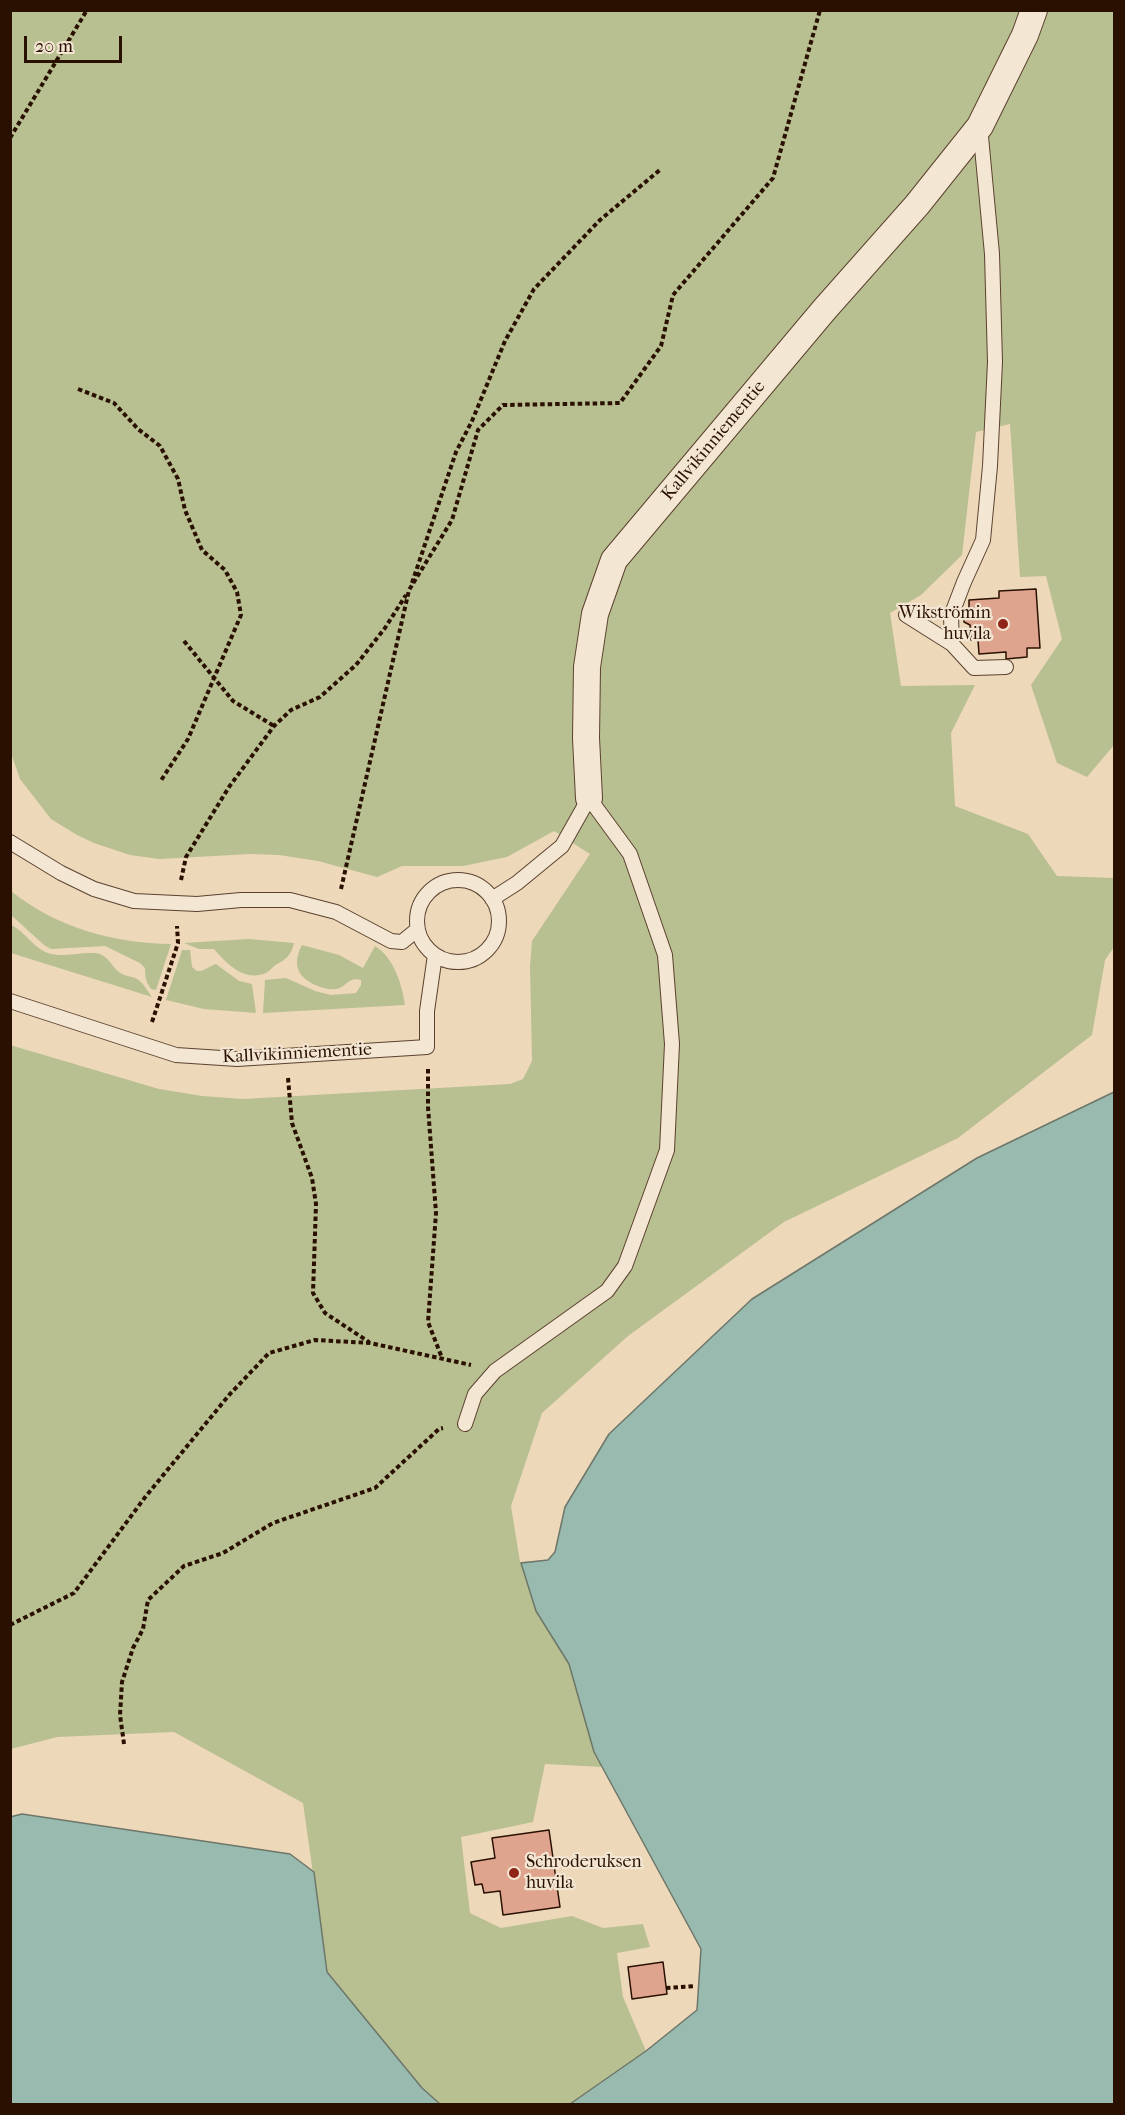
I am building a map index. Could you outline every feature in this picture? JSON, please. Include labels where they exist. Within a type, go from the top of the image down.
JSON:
[{"type":"street","name":"Kallvikinniementie","points":[[589,798],[586,738],[587,667],[595,614],[614,560],[824,310],[917,205],[980,126],[1025,35],[1034,10]]},
{"type":"lane","points":[[952,644],[951,616],[984,540],[990,466],[995,363],[992,254],[980,126]]},
{"type":"lane","points":[[906,615],[952,644],[974,668],[1006,668]]},
{"type":"lane","points":[[465,1424],[475,1394],[495,1371],[607,1291],[625,1266],[667,1150],[672,1044],[665,955],[630,854],[589,798],[562,846],[517,883],[492,899]]},
{"type":"lane","points":[[10,842],[61,873],[94,889],[134,901],[197,904],[241,900],[290,900],[336,912],[391,941],[402,942],[418,929]]},
{"type":"lane","points":[[452,880],[466,880],[480,886],[492,899],[498,908],[500,922],[497,936],[478,958],[465,963],[450,962],[435,956],[426,948],[419,935],[417,921],[419,907],[427,894],[438,885],[452,880]]},
{"type":"lane","points":[[428,1047],[427,1011],[435,956]]},
{"type":"lane","name":"Kallvikinniementie","points":[[10,1001],[176,1055],[237,1059],[428,1047]]},
{"type":"path","points":[[10,138],[87,10]]},
{"type":"path","points":[[152,1023],[178,943],[176,903],[186,857],[229,787],[274,726],[291,710],[320,697],[356,665],[385,628],[452,520],[478,430],[503,405],[620,403],[661,346],[673,295],[773,178],[820,10]]},
{"type":"path","points":[[336,912],[409,590],[456,452],[472,421],[505,341],[534,289],[600,220],[661,169]]},
{"type":"path","points":[[78,389],[114,403],[138,429],[160,446],[178,479],[185,510],[202,550],[225,570],[237,592],[241,615],[188,740],[160,782]]},
{"type":"path","points":[[184,641],[233,701],[274,726]]},
{"type":"path","points":[[428,1047],[429,1107],[436,1213],[428,1322],[443,1359]]},
{"type":"path","points":[[287,1057],[292,1123],[312,1178],[316,1204],[313,1293],[325,1313],[370,1343]]},
{"type":"path","points":[[10,1625],[74,1593],[146,1496],[230,1394],[269,1353],[315,1340],[370,1343],[495,1371]]},
{"type":"path","points":[[124,1744],[120,1714],[122,1682],[133,1648],[143,1629],[148,1600],[184,1566],[223,1553],[273,1523],[375,1488],[439,1429],[465,1424]]},
{"type":"path","points":[[666,1988],[695,1986]]},
{"type":"green space","points":[[11,11],[1114,11],[1114,745],[1087,777],[1057,763],[1031,685],[1062,639],[1046,576],[1020,577],[1010,424],[976,432],[962,555],[921,595],[890,613],[901,686],[975,685],[951,733],[955,806],[1028,834],[1057,876],[1114,878],[1114,947],[1105,960],[1092,1035],[958,1138],[784,1222],[628,1336],[542,1413],[511,1506],[520,1562],[548,1560],[555,1552],[594,1752],[603,1767],[545,1764],[533,1822],[461,1837],[470,1913],[501,1928],[572,1916],[603,1928],[643,1924],[650,1947],[617,1953],[623,1997],[646,2051],[570,2104],[440,2104],[422,2088],[327,1972],[303,1803],[174,1732],[57,1737],[11,1749],[10,1045],[159,1089],[202,1096],[243,1099],[510,1084],[523,1079],[532,1061],[530,966],[532,941],[590,854],[554,831],[507,857],[463,866],[402,866],[377,877],[318,861],[279,855],[250,854],[159,859],[130,855],[77,835],[51,819],[20,779],[11,753]]},
{"type":"green space","points":[[11,891],[47,915],[86,931],[107,937],[171,944],[156,990],[149,986],[145,968],[140,963],[105,946],[51,949],[44,945],[11,915]]},
{"type":"green space","points":[[11,925],[48,953],[59,955],[94,953],[106,957],[121,974],[139,980],[152,997],[11,953]]},
{"type":"green space","points":[[249,939],[294,943],[290,954],[266,973],[250,975],[237,970],[214,949],[199,949],[184,943]]},
{"type":"green space","points":[[302,945],[339,955],[363,968],[375,946],[392,964],[402,989],[405,1005],[263,1013],[265,980],[286,978],[315,991],[331,995],[356,993],[361,985],[361,980],[353,979],[340,988],[324,988],[305,979],[298,970],[297,964]]},
{"type":"green space","points":[[182,950],[190,950],[192,967],[197,971],[216,964],[239,981],[252,984],[256,1013],[204,1009],[166,1000]]},
{"type":"water","points":[[1114,1092],[1114,2104],[570,2104],[646,2051],[697,2010],[701,1949],[594,1752],[569,1664],[536,1611],[521,1563],[548,1560],[555,1552],[565,1507],[609,1434],[752,1299],[977,1158]]},
{"type":"water","points":[[22,1814],[290,1854],[314,1872],[327,1972],[422,2088],[440,2104],[11,2104],[10,1817]]},
{"type":"building","name":"Wikströmin huvila","points":[[1036,589],[1040,648],[1027,648],[1027,657],[1006,659],[1006,652],[979,654],[978,640],[971,640],[970,625],[964,622],[964,614],[969,609],[969,600],[999,598],[999,591]]},
{"type":"building","name":"Schroderuksen huvila","points":[[549,1830],[560,1907],[503,1915],[500,1891],[484,1893],[482,1884],[475,1885],[471,1862],[495,1858],[492,1838]]},
{"type":"building","points":[[663,1962],[667,1994],[632,1999],[628,1967]]},
{"type":"place","name":"Wikströmin huvila","points":[[1003,624]]},
{"type":"place","name":"Schroderuksen huvila","points":[[514,1873]]}]
